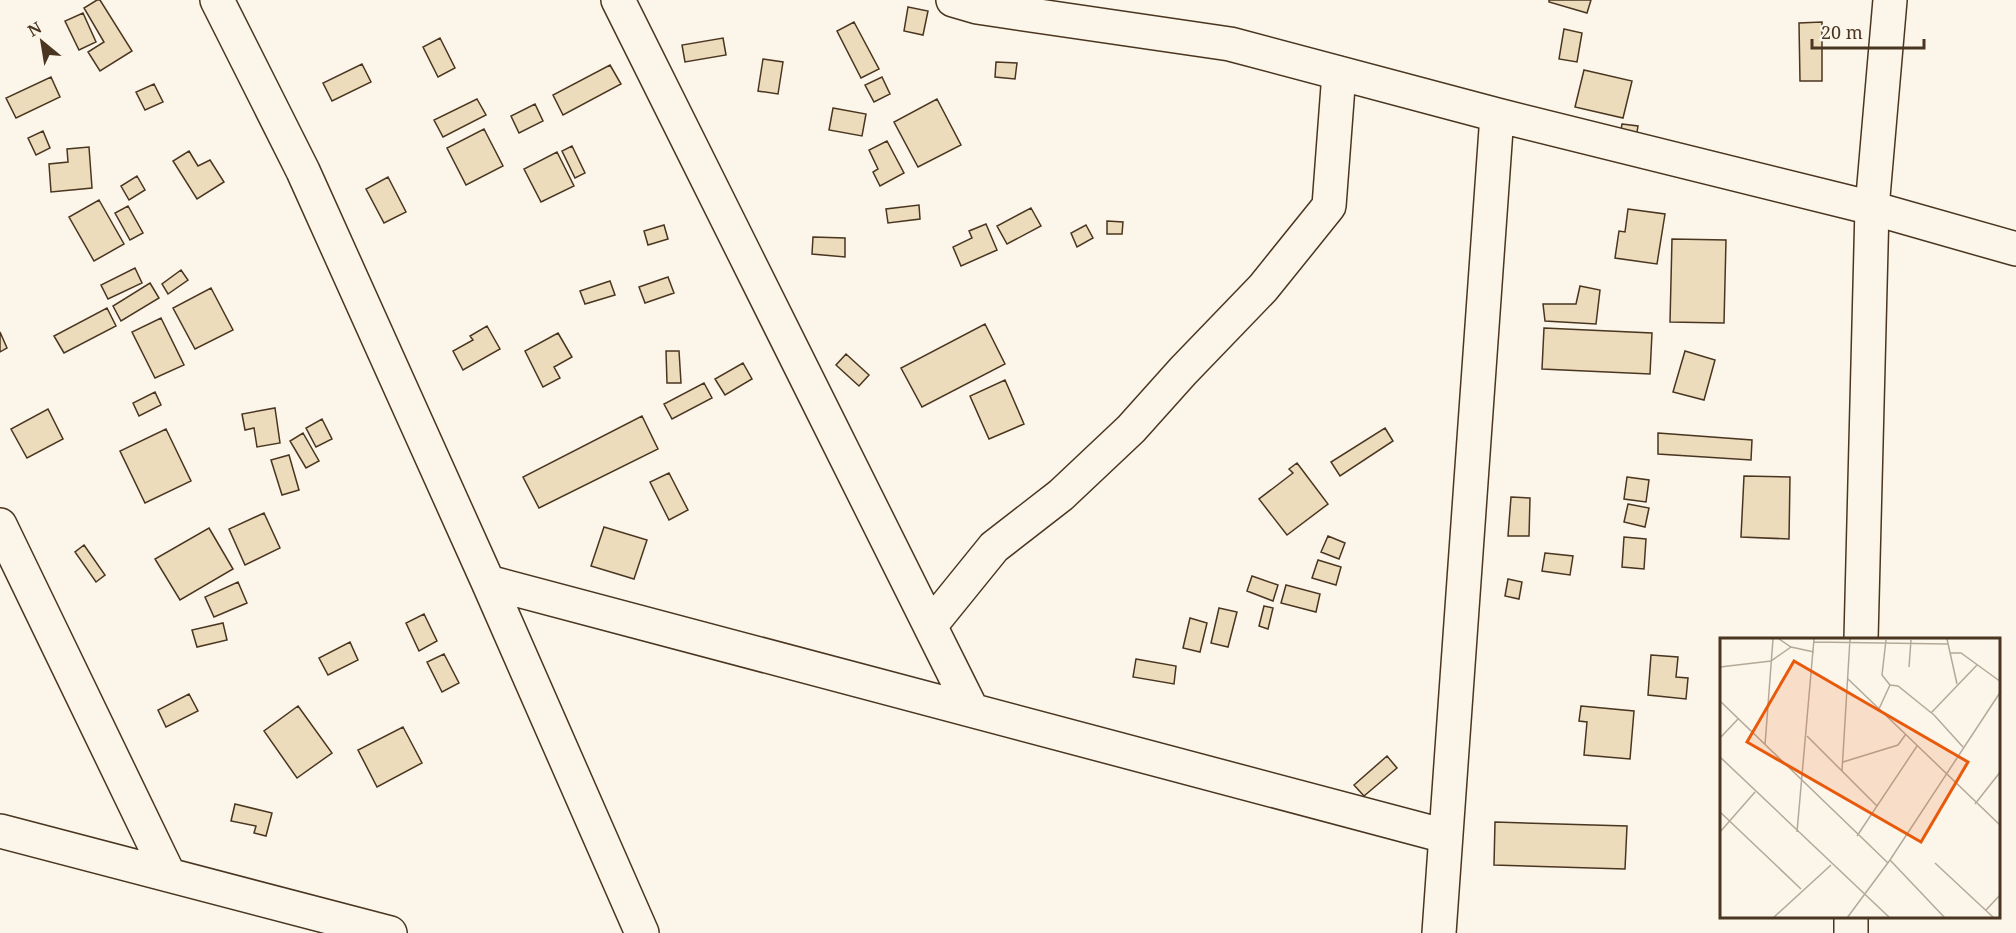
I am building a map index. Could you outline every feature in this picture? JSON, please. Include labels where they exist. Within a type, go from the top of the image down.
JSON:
[{"type":"street","points":[[218,0],[303,171],[488,582],[642,933]]},
{"type":"street","points":[[618,0],[972,710]]},
{"type":"street","points":[[1861,638],[1872,208],[1890,0]]},
{"type":"street","points":[[969,2],[1230,44],[1497,115],[1872,208],[2016,249]]},
{"type":"street","points":[[930,626],[993,547],[1061,495],[1131,429],[1263,288],[1329,206],[1339,73]]},
{"type":"street","points":[[1439,933],[1444,836],[1497,115]]},
{"type":"street","points":[[0,525],[170,875]]},
{"type":"street","points":[[488,582],[1444,836]]},
{"type":"street","points":[[0,831],[390,933]]},
{"type":"building","points":[[100,0],[132,51],[100,71],[88,52],[104,42],[84,8]]},
{"type":"building","points":[[1549,0],[1591,0],[1587,13],[1549,2]]},
{"type":"building","points":[[908,7],[928,11],[923,35],[904,31]]},
{"type":"building","points":[[83,13],[96,42],[79,50],[65,21]]},
{"type":"building","points":[[854,22],[879,69],[861,78],[837,31]]},
{"type":"building","points":[[1822,22],[1822,81],[1800,81],[1799,23]]},
{"type":"building","points":[[1564,29],[1582,33],[1577,62],[1559,59]]},
{"type":"building","points":[[440,38],[455,68],[438,77],[423,47]]},
{"type":"building","points":[[723,38],[726,55],[685,62],[682,45]]},
{"type":"building","points":[[763,59],[783,62],[778,94],[758,91]]},
{"type":"building","points":[[996,62],[1017,63],[1015,79],[995,77]]},
{"type":"building","points":[[362,64],[371,82],[332,101],[323,83]]},
{"type":"building","points":[[610,65],[621,84],[563,115],[553,95]]},
{"type":"building","points":[[1584,70],[1632,81],[1623,118],[1575,107]]},
{"type":"building","points":[[51,77],[60,97],[16,118],[6,98]]},
{"type":"building","points":[[882,77],[890,94],[874,102],[865,85]]},
{"type":"building","points":[[154,84],[163,102],[145,110],[136,92]]},
{"type":"building","points":[[477,99],[486,115],[443,137],[434,120]]},
{"type":"building","points":[[937,99],[961,145],[918,167],[894,122]]},
{"type":"building","points":[[535,104],[543,121],[519,133],[511,116]]},
{"type":"building","points":[[833,108],[866,114],[862,136],[829,130]]},
{"type":"building","points":[[1622,124],[1638,126],[1635,144],[1619,141]]},
{"type":"building","points":[[484,129],[503,166],[466,185],[447,148]]},
{"type":"building","points":[[43,131],[50,148],[36,155],[28,138]]},
{"type":"building","points":[[887,141],[904,173],[880,186],[873,172],[878,169],[869,150]]},
{"type":"building","points":[[572,146],[585,173],[575,178],[562,151]]},
{"type":"building","points":[[89,147],[92,188],[51,192],[49,164],[68,162],[67,149]]},
{"type":"building","points":[[189,151],[198,166],[210,160],[224,182],[197,199],[173,161]]},
{"type":"building","points":[[557,152],[574,186],[541,202],[524,169]]},
{"type":"building","points":[[137,176],[145,190],[129,200],[121,186]]},
{"type":"building","points":[[388,177],[406,212],[384,223],[366,189]]},
{"type":"building","points":[[99,200],[124,244],[94,261],[69,217]]},
{"type":"building","points":[[919,205],[920,219],[888,223],[886,209]]},
{"type":"building","points":[[128,206],[143,233],[130,240],[115,213]]},
{"type":"building","points":[[1031,208],[1041,226],[1007,244],[997,226]]},
{"type":"building","points":[[1628,209],[1665,214],[1657,264],[1615,258],[1619,231],[1625,232]]},
{"type":"building","points":[[1107,221],[1123,222],[1122,234],[1107,234]]},
{"type":"building","points":[[986,224],[997,250],[961,266],[953,247],[972,238],[969,231]]},
{"type":"building","points":[[664,225],[668,239],[648,245],[644,231]]},
{"type":"building","points":[[1086,225],[1093,238],[1077,247],[1071,233]]},
{"type":"building","points":[[813,237],[845,238],[845,257],[812,254]]},
{"type":"building","points":[[1672,239],[1726,240],[1724,323],[1670,322]]},
{"type":"building","points":[[135,268],[142,283],[108,299],[101,285]]},
{"type":"building","points":[[181,270],[188,280],[168,294],[162,284]]},
{"type":"building","points":[[668,277],[674,293],[645,303],[639,287]]},
{"type":"building","points":[[610,281],[615,295],[585,304],[580,291]]},
{"type":"building","points":[[150,283],[159,298],[121,321],[113,306]]},
{"type":"building","points":[[1580,286],[1600,290],[1596,324],[1545,321],[1543,304],[1576,304]]},
{"type":"building","points":[[211,288],[233,330],[195,349],[173,308]]},
{"type":"building","points":[[107,308],[116,326],[64,353],[54,336]]},
{"type":"building","points":[[161,318],[184,365],[155,378],[132,332]]},
{"type":"building","points":[[985,324],[1005,364],[922,407],[901,368]]},
{"type":"building","points":[[487,326],[500,349],[463,370],[453,351],[473,340],[470,336]]},
{"type":"building","points":[[1544,328],[1652,333],[1650,374],[1542,369]]},
{"type":"building","points":[[0,332],[7,348],[0,352]]},
{"type":"building","points":[[558,333],[572,357],[554,367],[560,378],[543,387],[525,351]]},
{"type":"building","points":[[666,351],[679,351],[681,383],[667,383]]},
{"type":"building","points":[[1685,351],[1715,360],[1704,400],[1673,392]]},
{"type":"building","points":[[846,354],[869,375],[859,386],[836,365]]},
{"type":"building","points":[[743,363],[752,379],[725,395],[715,379]]},
{"type":"building","points":[[1005,380],[1024,424],[989,439],[970,396]]},
{"type":"building","points":[[704,383],[712,398],[672,419],[664,404]]},
{"type":"building","points":[[155,392],[161,405],[139,416],[133,403]]},
{"type":"building","points":[[275,408],[280,443],[257,447],[254,428],[245,430],[242,414]]},
{"type":"building","points":[[48,409],[63,439],[27,458],[11,429]]},
{"type":"building","points":[[642,416],[658,449],[539,508],[523,477]]},
{"type":"building","points":[[322,419],[332,439],[316,447],[306,428]]},
{"type":"building","points":[[1385,428],[1393,441],[1340,476],[1331,462]]},
{"type":"building","points":[[166,429],[191,481],[145,503],[120,451]]},
{"type":"building","points":[[303,433],[319,461],[306,468],[290,441]]},
{"type":"building","points":[[1658,433],[1752,440],[1751,460],[1658,454]]},
{"type":"building","points":[[289,455],[299,490],[282,495],[271,460]]},
{"type":"building","points":[[1297,463],[1328,504],[1287,535],[1259,499],[1293,473],[1289,469]]},
{"type":"building","points":[[669,473],[688,510],[669,520],[650,482]]},
{"type":"building","points":[[1744,476],[1790,477],[1789,539],[1741,537]]},
{"type":"building","points":[[1627,477],[1649,480],[1646,502],[1624,499]]},
{"type":"building","points":[[1511,497],[1530,498],[1529,536],[1508,536]]},
{"type":"building","points":[[1628,504],[1649,508],[1645,527],[1624,522]]},
{"type":"building","points":[[264,513],[280,548],[245,565],[229,529]]},
{"type":"building","points":[[604,527],[647,540],[634,579],[591,566]]},
{"type":"building","points":[[209,528],[233,569],[180,600],[155,559]]},
{"type":"building","points":[[1328,536],[1345,543],[1339,559],[1321,552]]},
{"type":"building","points":[[1624,537],[1646,539],[1644,569],[1622,567]]},
{"type":"building","points":[[84,545],[105,575],[96,582],[75,552]]},
{"type":"building","points":[[1545,553],[1573,556],[1570,575],[1542,571]]},
{"type":"building","points":[[1318,560],[1341,567],[1336,585],[1312,578]]},
{"type":"building","points":[[1252,576],[1278,585],[1273,601],[1247,591]]},
{"type":"building","points":[[1508,579],[1522,582],[1519,599],[1505,596]]},
{"type":"building","points":[[238,582],[247,603],[214,617],[205,597]]},
{"type":"building","points":[[1286,585],[1320,594],[1316,612],[1281,603]]},
{"type":"building","points":[[1264,606],[1273,608],[1268,629],[1259,626]]},
{"type":"building","points":[[1219,608],[1237,612],[1228,647],[1211,643]]},
{"type":"building","points":[[424,614],[437,641],[419,651],[406,623]]},
{"type":"building","points":[[1190,618],[1207,623],[1200,652],[1183,648]]},
{"type":"building","points":[[223,623],[227,640],[197,647],[192,630]]},
{"type":"building","points":[[350,642],[358,660],[328,675],[319,658]]},
{"type":"building","points":[[444,654],[459,683],[442,692],[427,662]]},
{"type":"building","points":[[1651,655],[1678,657],[1676,677],[1688,678],[1686,699],[1648,695]]},
{"type":"building","points":[[1136,659],[1176,666],[1174,684],[1133,677]]},
{"type":"building","points":[[189,694],[198,711],[166,727],[158,710]]},
{"type":"building","points":[[298,706],[332,753],[297,778],[264,731]]},
{"type":"building","points":[[1581,706],[1634,711],[1630,759],[1584,755],[1587,722],[1579,721]]},
{"type":"building","points":[[403,727],[422,763],[377,787],[358,750]]},
{"type":"building","points":[[1387,756],[1397,768],[1364,796],[1354,785]]},
{"type":"building","points":[[235,804],[272,813],[266,836],[254,833],[256,826],[231,821]]},
{"type":"building","points":[[1495,822],[1627,826],[1625,869],[1494,865]]}]
